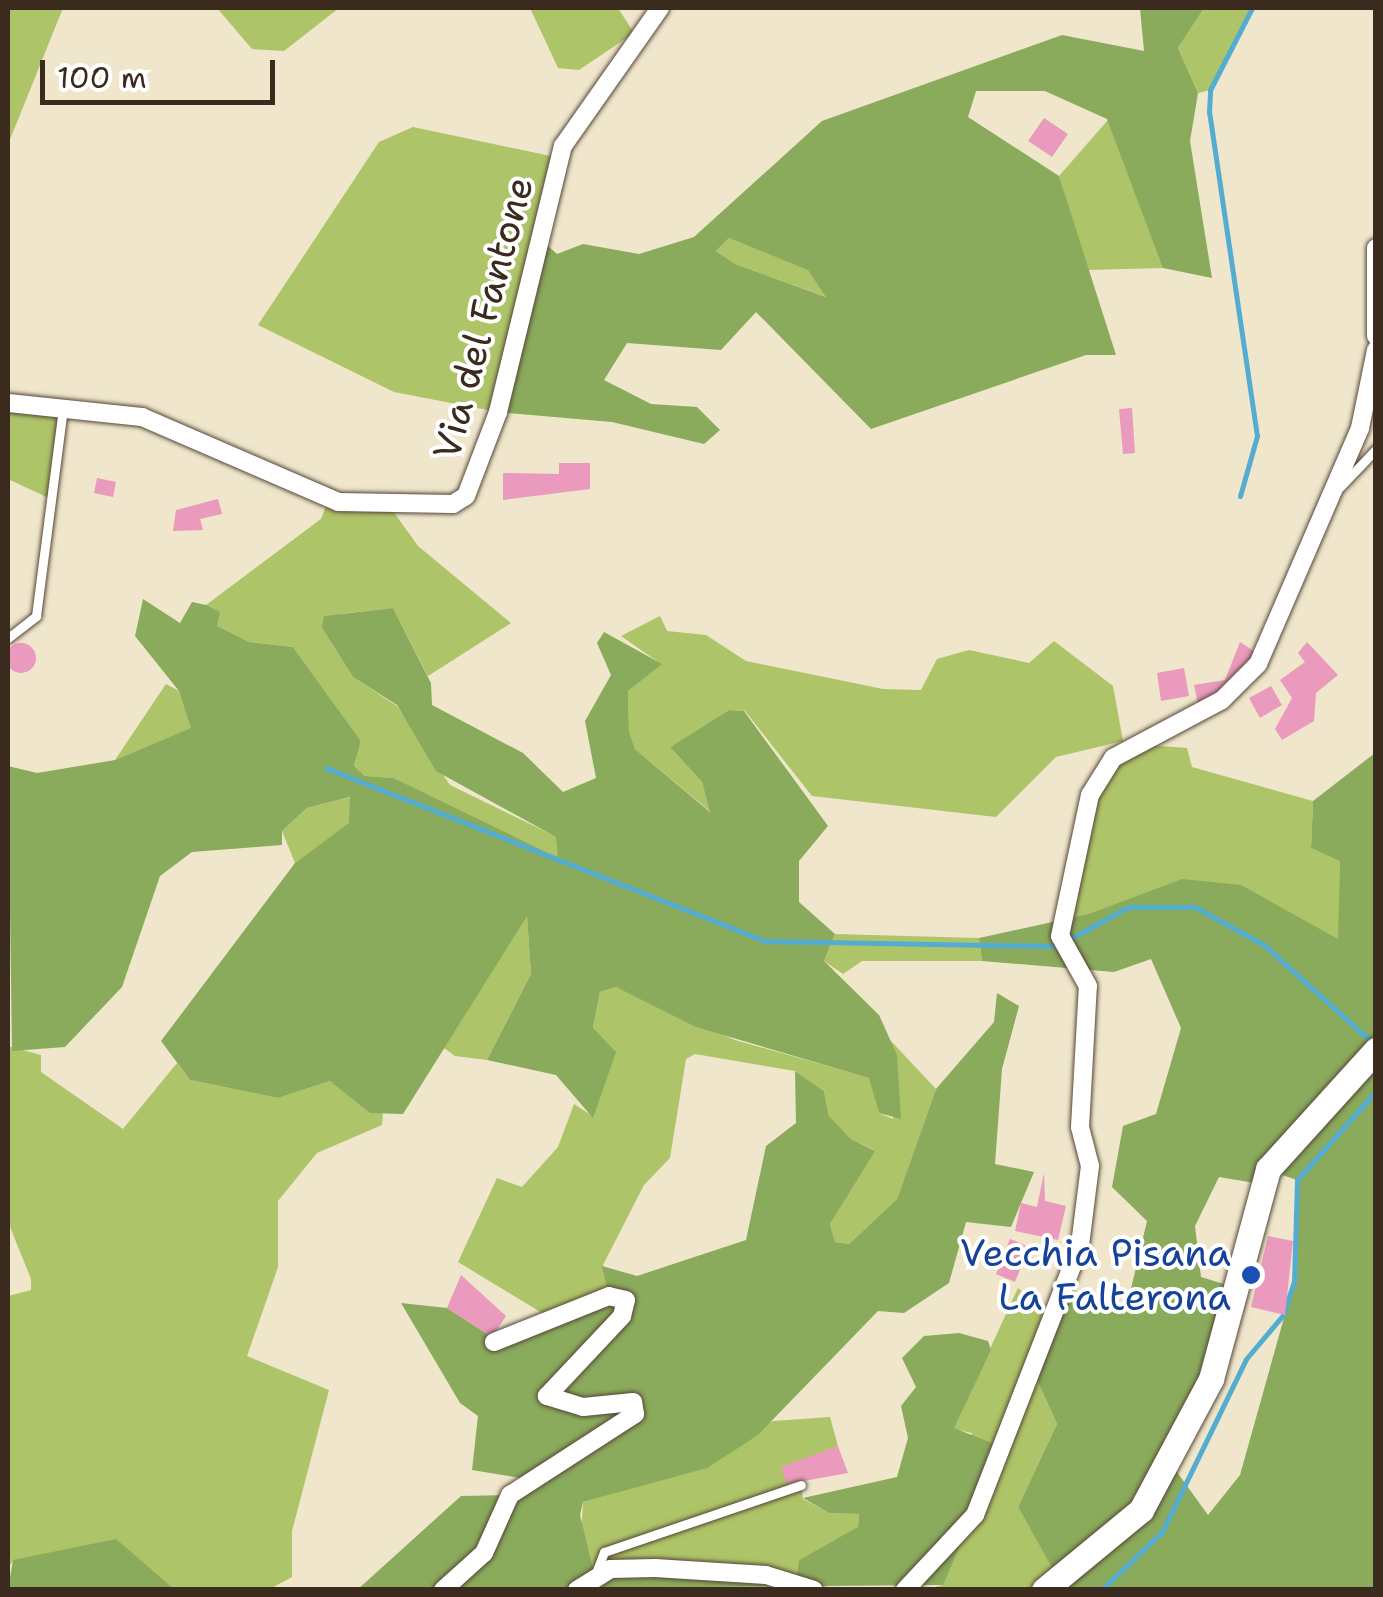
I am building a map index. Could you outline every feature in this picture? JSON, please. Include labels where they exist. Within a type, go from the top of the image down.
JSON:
[{"type":"main road","points":[[1044,1590],[1141,1510],[1211,1379],[1268,1170],[1376,1050]]},
{"type":"street","name":"Via del Fantone","points":[[8,402],[142,417],[338,502],[453,504],[466,496],[498,412],[564,146],[660,8]]},
{"type":"street","points":[[1375,250],[1376,336]]},
{"type":"street","points":[[905,1590],[975,1515],[1080,1245],[1090,1166],[1080,1128],[1088,986],[1062,944],[1100,774],[1133,744],[1234,692],[1258,664],[1298,587],[1322,504],[1360,428],[1376,350]]},
{"type":"street","points":[[443,1590],[484,1553],[510,1495],[634,1414],[634,1402],[583,1407],[547,1396],[622,1316],[626,1300],[609,1296],[494,1342]]},
{"type":"street","points":[[577,1590],[594,1578],[655,1568],[766,1575],[814,1590]]},
{"type":"lane","points":[[8,638],[36,616],[64,406]]},
{"type":"lane","points":[[1322,504],[1376,449]]},
{"type":"lane","points":[[594,1578],[604,1552],[801,1485]]},
{"type":"green space","points":[[8,8],[63,8],[9,142],[8,141]]},
{"type":"green space","points":[[217,8],[339,8],[284,51],[252,49]]},
{"type":"green space","points":[[530,8],[618,8],[634,33],[579,70],[558,68]]},
{"type":"green space","points":[[1140,8],[1204,8],[1178,48],[1198,93],[1190,141],[1212,278],[1163,268],[1107,119],[1045,91],[976,91],[968,117],[1059,176],[1116,355],[1086,355],[871,429],[756,312],[721,350],[627,343],[604,380],[651,404],[697,407],[720,430],[704,444],[612,422],[498,412],[540,239],[557,254],[583,244],[639,254],[694,237],[822,121],[1062,35],[1144,51]],"holes":[[[729,238],[808,270],[826,297],[735,264],[716,251]]]},
{"type":"green space","points":[[1204,8],[1252,8],[1210,90],[1198,93],[1178,48]]},
{"type":"green space","points":[[1108,120],[1165,255],[1163,268],[1087,270],[1059,176]]},
{"type":"green space","points":[[413,127],[560,158],[498,412],[394,392],[258,325],[379,142]]},
{"type":"green space","points":[[729,238],[808,269],[827,297],[735,264],[716,251]]},
{"type":"green space","points":[[8,403],[63,406],[55,501],[8,479]]},
{"type":"green space","points":[[329,498],[390,507],[418,546],[511,623],[428,676],[393,608],[340,614],[322,628],[353,677],[397,706],[450,785],[557,837],[559,859],[394,778],[365,776],[354,766],[361,741],[293,647],[249,642],[216,626],[206,605],[321,519]]},
{"type":"green space","points":[[143,599],[180,623],[192,602],[206,605],[220,612],[217,626],[249,642],[293,647],[361,741],[354,766],[365,776],[394,778],[558,858],[556,837],[436,771],[397,705],[353,677],[322,628],[324,616],[393,608],[431,683],[432,705],[523,753],[563,792],[596,778],[585,721],[611,675],[597,643],[604,632],[662,664],[628,691],[629,731],[635,749],[710,812],[702,782],[670,747],[729,710],[744,711],[828,826],[799,861],[799,902],[835,934],[824,961],[879,1015],[897,1055],[901,1119],[879,1113],[869,1078],[696,1027],[616,987],[600,992],[593,1028],[616,1052],[593,1118],[556,1075],[487,1060],[531,974],[527,916],[403,1114],[370,1113],[330,1081],[278,1098],[190,1080],[161,1041],[295,863],[349,823],[350,797],[307,808],[282,831],[282,845],[192,852],[160,876],[122,987],[65,1047],[12,1051],[8,766],[37,773],[115,760],[191,728],[179,691],[135,636]]},
{"type":"green space","points":[[660,616],[667,631],[706,635],[746,661],[883,689],[921,690],[937,659],[969,650],[1029,663],[1054,641],[1113,686],[1123,741],[1056,757],[996,817],[812,796],[745,711],[729,710],[670,747],[702,782],[711,812],[635,749],[629,731],[628,691],[661,664],[621,636]]},
{"type":"green space","points":[[166,684],[179,691],[192,728],[115,760]]},
{"type":"green space","points":[[1133,744],[1187,748],[1192,767],[1313,801],[1311,848],[1340,860],[1339,940],[1061,919],[1090,795]]},
{"type":"green space","points":[[1375,753],[1375,1589],[1044,1589],[1058,1578],[1018,1507],[1057,1424],[1032,1369],[1050,1315],[1086,1293],[1125,1314],[1147,1221],[1112,1187],[1123,1126],[1156,1114],[1181,1028],[1151,959],[1114,972],[982,961],[979,938],[1089,914],[1182,879],[1241,885],[1338,939],[1340,861],[1311,848],[1313,801]],"holes":[[[1268,1170],[1297,1180],[1294,1282],[1240,1475],[1208,1515],[1169,1461],[1237,1288],[1201,1277],[1195,1226],[1219,1177],[1261,1184]]]},
{"type":"green space","points":[[351,797],[350,823],[295,863],[282,831],[307,808]]},
{"type":"green space","points":[[527,915],[531,974],[487,1060],[455,1056],[444,1048]]},
{"type":"green space","points":[[835,934],[979,938],[982,961],[862,961],[843,974],[824,961]]},
{"type":"green space","points":[[616,987],[735,1040],[870,1078],[879,1113],[893,1119],[891,1041],[936,1089],[897,1199],[849,1244],[835,1242],[830,1224],[874,1150],[851,1139],[829,1116],[824,1091],[795,1071],[695,1054],[686,1059],[670,1158],[644,1185],[603,1265],[609,1296],[552,1319],[458,1262],[497,1178],[522,1187],[558,1147],[574,1104],[594,1117],[593,1029],[600,992]]},
{"type":"green space","points":[[997,993],[1019,1006],[1002,1069],[995,1164],[1034,1172],[1011,1227],[966,1222],[949,1283],[904,1313],[878,1311],[758,1435],[707,1468],[583,1502],[580,1515],[595,1578],[610,1569],[796,1580],[799,1560],[858,1527],[859,1514],[829,1513],[803,1498],[897,1477],[908,1438],[901,1406],[916,1387],[902,1358],[924,1336],[959,1333],[988,1341],[991,1350],[954,1428],[1002,1447],[943,1585],[357,1590],[461,1496],[510,1495],[527,1479],[472,1470],[478,1416],[460,1403],[401,1303],[447,1308],[492,1337],[609,1296],[602,1266],[637,1276],[746,1240],[766,1146],[796,1123],[795,1071],[824,1091],[829,1116],[851,1139],[875,1151],[830,1224],[835,1242],[849,1244],[897,1199],[936,1089],[994,1022]]},
{"type":"green space","points":[[8,1046],[41,1055],[41,1072],[123,1129],[177,1063],[190,1080],[278,1098],[330,1081],[383,1114],[382,1125],[317,1153],[278,1201],[278,1267],[247,1356],[329,1390],[292,1531],[292,1577],[270,1589],[174,1589],[14,1560],[8,1568],[8,1296],[31,1290],[31,1279],[8,1222]]},
{"type":"green space","points":[[1018,1288],[1050,1315],[1032,1369],[1057,1424],[1018,1507],[1059,1578],[1044,1589],[924,1590],[943,1585],[972,1433],[953,1429]]},
{"type":"green space","points":[[830,1417],[838,1446],[782,1468],[789,1488],[801,1485],[803,1499],[829,1513],[859,1514],[858,1528],[799,1560],[796,1580],[594,1578],[581,1538],[583,1502],[654,1482],[773,1421]]},
{"type":"green space","points":[[116,1539],[174,1589],[8,1589],[13,1560]]},
{"type":"building","points":[[1044,118],[1068,134],[1052,157],[1028,141]]},
{"type":"building","points":[[1132,408],[1135,453],[1123,454],[1119,409]]},
{"type":"building","points":[[559,463],[590,463],[590,489],[503,500],[503,473],[559,474]]},
{"type":"building","points":[[97,478],[116,482],[113,497],[94,493]]},
{"type":"building","points":[[218,499],[222,514],[200,519],[203,530],[173,531],[176,510]]},
{"type":"building","points":[[1240,642],[1258,654],[1236,686],[1198,704],[1194,685],[1225,680]]},
{"type":"building","points":[[1307,642],[1338,675],[1316,693],[1314,721],[1282,740],[1275,729],[1292,698],[1280,680],[1305,662],[1298,653]]},
{"type":"building","points":[[21,643],[32,647],[36,658],[32,669],[21,673],[10,669],[6,658],[10,647]]},
{"type":"building","points":[[1184,668],[1189,696],[1161,701],[1157,673]]},
{"type":"building","points":[[1271,686],[1282,705],[1260,718],[1249,698]]},
{"type":"building","points":[[1044,1173],[1045,1201],[1066,1206],[1058,1240],[1015,1231],[1021,1203],[1037,1207]]},
{"type":"building","points":[[1268,1236],[1293,1241],[1285,1315],[1251,1307]]},
{"type":"building","points":[[1010,1239],[1029,1247],[1015,1282],[996,1274]]},
{"type":"building","points":[[461,1275],[506,1316],[492,1337],[447,1308]]},
{"type":"building","points":[[838,1446],[848,1473],[787,1484],[781,1467]]},
{"type":"waterway","points":[[1240,496],[1257,436],[1209,112],[1210,90],[1252,8]]},
{"type":"waterway","points":[[326,768],[766,941],[1058,946]]},
{"type":"waterway","points":[[1068,940],[1128,907],[1195,907],[1264,945],[1373,1043]]},
{"type":"waterway","points":[[1101,1590],[1162,1532],[1246,1359],[1283,1315],[1294,1282],[1297,1180],[1376,1091]]},
{"type":"waterway","points":[[675,1590],[738,1590]]},
{"type":"place","name":"Vecchia Pisana La Falterona","points":[[1251,1275]]}]
